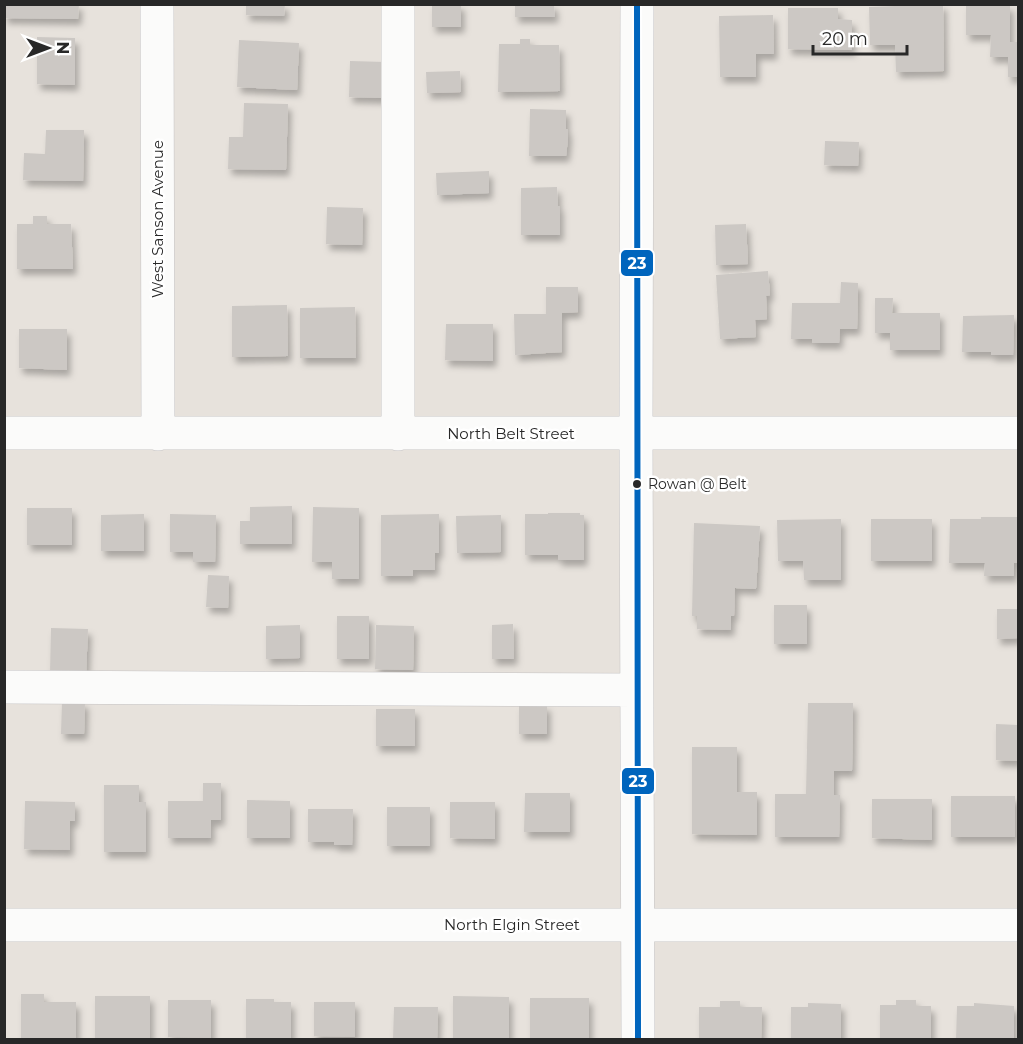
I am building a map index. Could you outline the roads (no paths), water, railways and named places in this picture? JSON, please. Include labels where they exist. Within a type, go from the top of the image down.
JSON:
[{"type":"street","name":"West Sanson Avenue","points":[[158,4],[158,434]]},
{"type":"street","points":[[398,4],[398,434]]},
{"type":"street","points":[[637,4],[638,1040]]},
{"type":"street","name":"North Belt Street","points":[[4,433],[1018,433]]},
{"type":"street","points":[[4,687],[636,690]]},
{"type":"street","name":"North Elgin Street","points":[[4,924],[1018,925]]},
{"type":"place","name":"Rowan @ Belt","points":[[637,484]]}]
